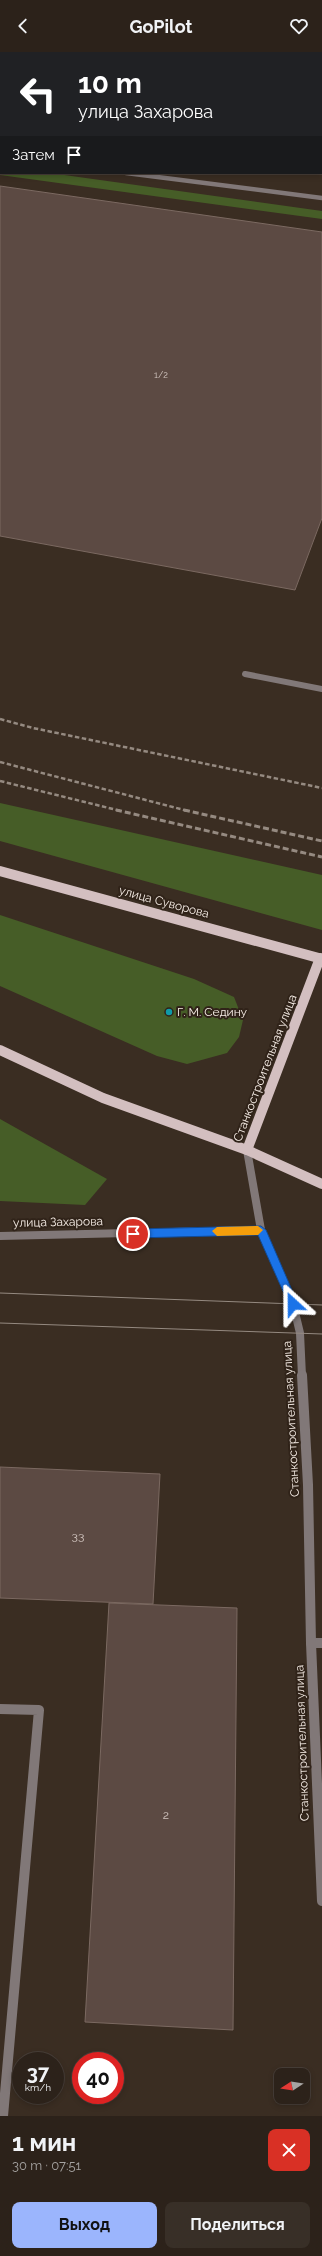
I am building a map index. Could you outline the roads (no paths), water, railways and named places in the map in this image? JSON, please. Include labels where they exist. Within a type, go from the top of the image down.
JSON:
[{"type":"main road","name":"улица Суворова","points":[[0,871],[321,958]]},
{"type":"main road","name":"Станкостроительная улица","points":[[247,1150],[321,958]]},
{"type":"main road","points":[[0,1050],[103,1098],[247,1150],[322,1184]]},
{"type":"street","points":[[134,174],[322,198]]},
{"type":"street","points":[[245,674],[322,689]]},
{"type":"street","name":"Станкостроительная улица","points":[[247,1150],[261,1230],[293,1304],[300,1334],[308,1485],[311,1643],[322,1901]]},
{"type":"street","name":"улица Захарова","points":[[0,1236],[261,1230]]},
{"type":"street","points":[[311,1643],[322,1643]]},
{"type":"street","points":[[0,1709],[39,1710],[3,2116]]},
{"type":"tram line","points":[[0,1293],[322,1305]]},
{"type":"tram line","points":[[0,1323],[322,1334]]},
{"type":"railway","points":[[0,719],[33,728],[322,788]]},
{"type":"railway","points":[[0,762],[185,810]]},
{"type":"railway","points":[[0,781],[121,811]]},
{"type":"railway","points":[[116,810],[322,857]]},
{"type":"railway","points":[[185,810],[322,841]]},
{"type":"place","name":"Г. М. Седину","points":[[169,1012]]}]
